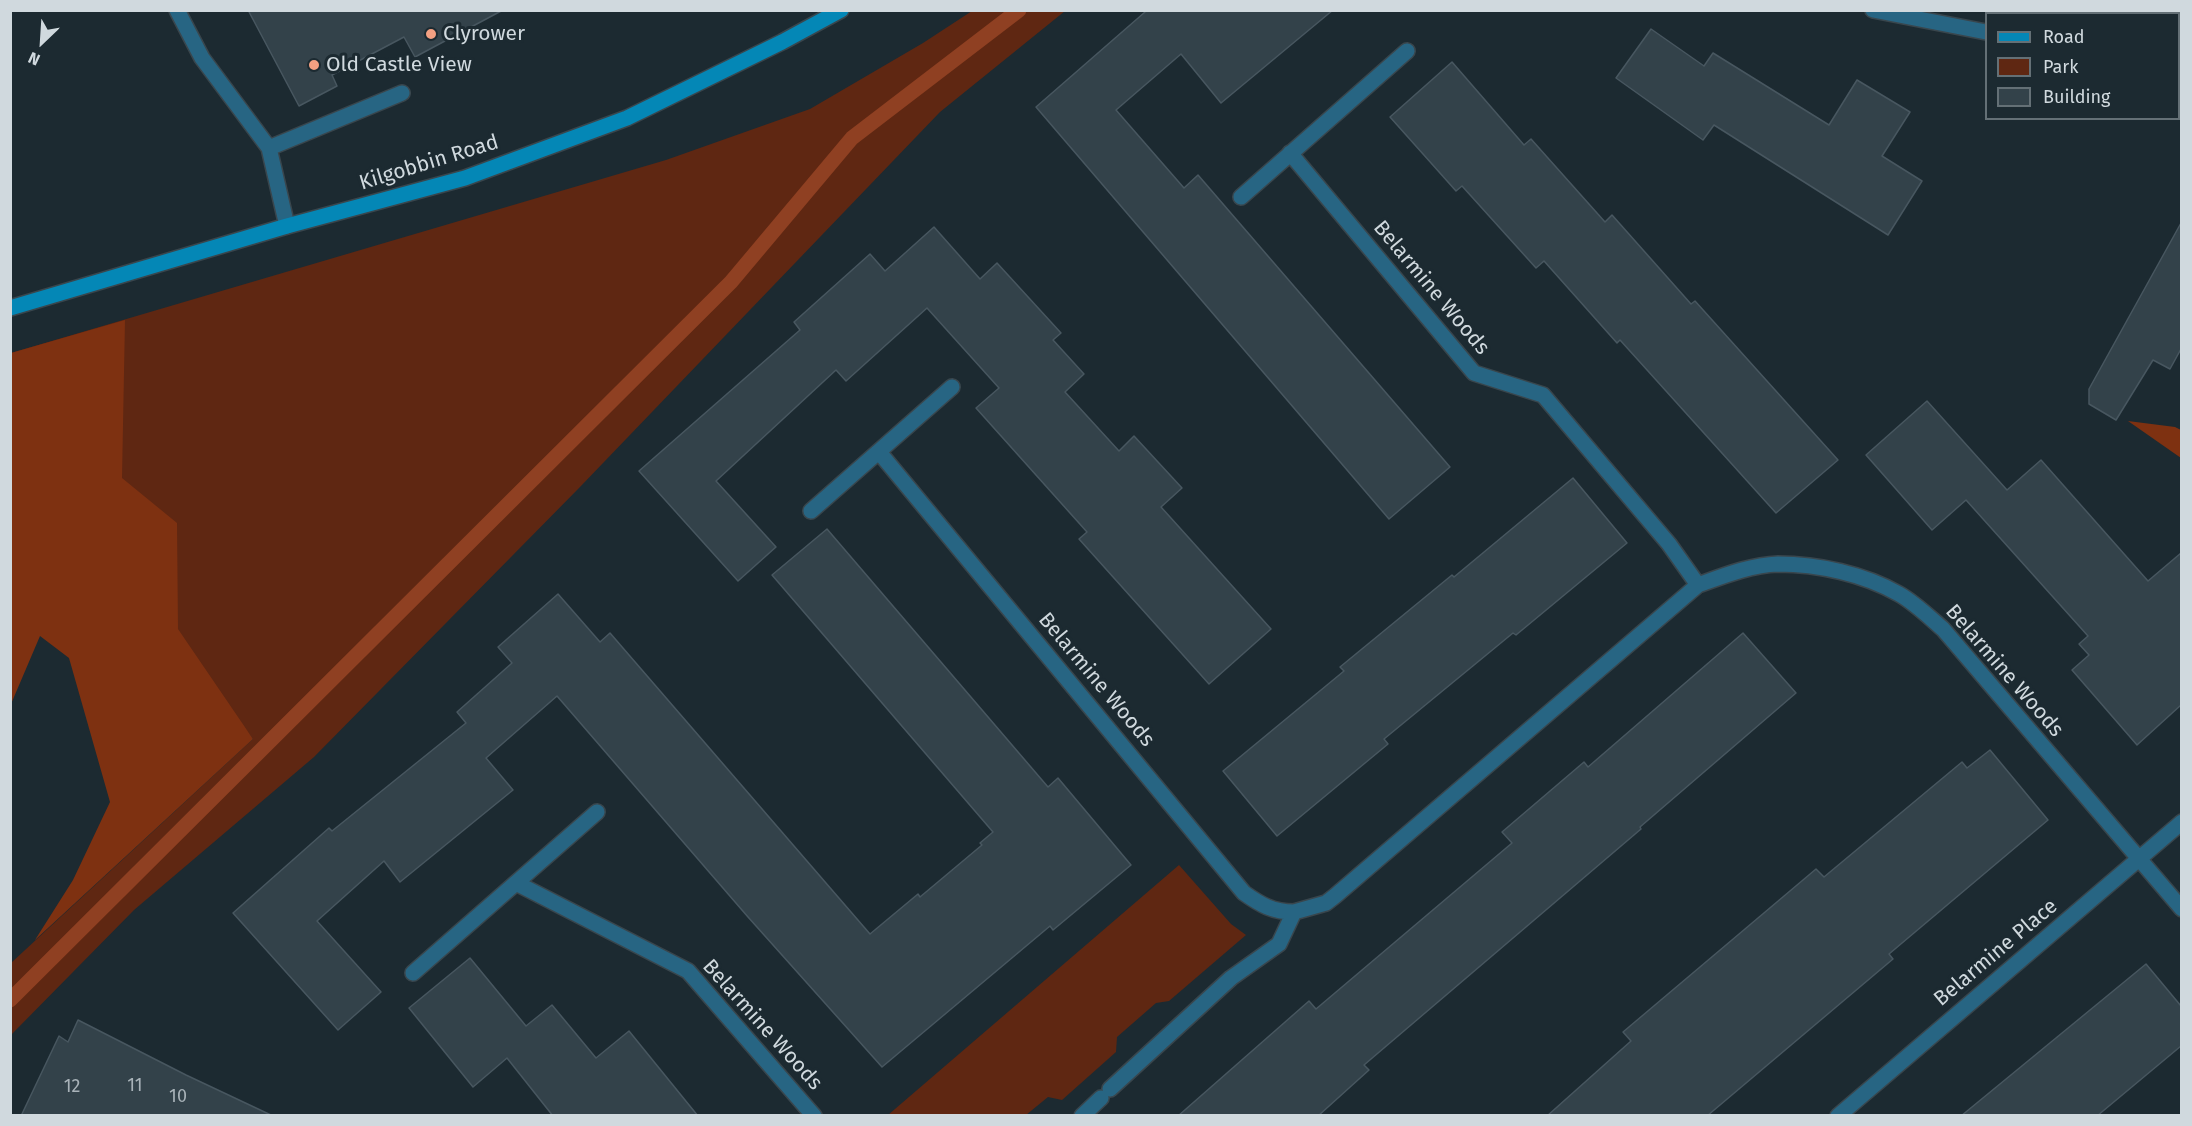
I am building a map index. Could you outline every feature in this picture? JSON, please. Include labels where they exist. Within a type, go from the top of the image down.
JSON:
[{"type":"street","points":[[177,10],[202,58],[269,148],[287,226]]},
{"type":"street","name":"Kilgobbin Road","points":[[10,308],[287,226],[465,178],[627,118],[782,42],[841,10]]},
{"type":"street","points":[[1873,10],[1985,32]]},
{"type":"street","points":[[1241,197],[1407,51]]},
{"type":"street","points":[[269,148],[402,93]]},
{"type":"street","name":"Belarmine Woods","points":[[1290,153],[1474,374],[1543,395],[1669,544],[1698,585]]},
{"type":"street","points":[[812,511],[952,387]]},
{"type":"street","name":"Belarmine Woods","points":[[879,452],[1244,893],[1262,906],[1278,912],[1294,912],[1326,903],[1335,896],[1698,585],[1736,571],[1777,564],[1819,567],[1861,577],[1899,594],[1943,629],[2181,909]]},
{"type":"street","points":[[413,974],[597,812]]},
{"type":"street","name":"Belarmine Place","points":[[1838,1116],[2181,822]]},
{"type":"street","name":"Belarmine Woods","points":[[516,883],[688,971],[814,1116]]},
{"type":"street","points":[[1082,1116],[1231,978],[1280,944],[1294,912]]},
{"type":"green space","points":[[972,11],[1065,11],[940,112],[580,487],[314,757],[134,910],[11,1035],[11,963],[253,739],[11,429],[11,353],[666,160],[810,109],[923,43]]},
{"type":"green space","points":[[2064,11],[2181,11],[2181,73],[2180,12]]},
{"type":"green space","points":[[1179,865],[1231,924],[1246,935],[1169,1001],[1156,1003],[1117,1037],[1116,1052],[1062,1100],[1048,1097],[1026,1115],[888,1115]]},
{"type":"shaded area","points":[[125,320],[122,478],[177,523],[178,629],[253,739],[35,940],[73,880],[110,802],[69,658],[40,636],[11,704],[11,353]]},
{"type":"shaded area","points":[[2128,421],[2175,427],[2181,430],[2181,458]]},
{"type":"building","name":"Old Castle View","points":[[248,10],[503,10],[415,57],[404,37],[332,75],[337,86],[299,106]]},
{"type":"building","points":[[1144,10],[1333,10],[1221,103],[1181,54],[1116,110],[1184,188],[1198,175],[1450,467],[1389,519],[1036,107],[1145,12]]},
{"type":"building","points":[[1651,29],[1704,66],[1713,53],[1829,125],[1857,80],[1910,112],[1882,156],[1922,181],[1888,235],[1714,125],[1703,140],[1616,78]]},
{"type":"building","points":[[1452,62],[1524,145],[1531,139],[1605,222],[1612,215],[1691,304],[1695,301],[1838,460],[1776,513],[1620,340],[1617,343],[1544,261],[1536,268],[1462,186],[1456,191],[1390,117]]},
{"type":"building","points":[[2181,223],[2181,349],[2170,369],[2153,360],[2116,420],[2089,404],[2089,389]]},
{"type":"building","points":[[934,227],[980,279],[997,263],[1061,333],[1053,340],[1084,374],[1065,392],[1119,451],[1134,436],[1182,488],[1161,507],[1271,629],[1209,684],[1079,539],[1087,532],[976,408],[999,388],[927,308],[846,381],[836,370],[716,481],[776,547],[738,581],[639,471],[800,330],[794,322],[870,254],[885,271]]},
{"type":"building","points":[[1927,401],[2007,490],[2041,460],[2148,581],[2181,553],[2181,705],[2137,745],[2072,670],[2089,655],[2079,644],[2088,636],[1966,500],[1932,530],[1866,455]]},
{"type":"building","points":[[1573,478],[1627,543],[1516,635],[1513,633],[1384,739],[1388,744],[1277,836],[1223,771],[1344,671],[1340,667],[1452,575],[1454,577]]},
{"type":"building","points":[[827,529],[1048,787],[1058,778],[1131,865],[1053,930],[1050,926],[882,1067],[748,917],[557,696],[486,758],[513,790],[400,882],[384,861],[317,921],[381,992],[338,1030],[233,913],[329,828],[332,831],[466,723],[457,712],[512,663],[498,647],[558,594],[600,642],[610,633],[870,934],[918,894],[920,897],[982,845],[980,843],[993,832],[772,575]]},
{"type":"building","points":[[1743,633],[1796,693],[1640,827],[1641,829],[1364,1065],[1369,1070],[1318,1116],[1178,1116],[1309,1001],[1316,1009],[1512,843],[1502,832],[1584,762],[1588,767]]},
{"type":"building","points":[[1990,750],[2048,820],[1889,954],[1893,959],[1707,1116],[1547,1116],[1631,1041],[1623,1032],[1816,869],[1824,877],[1962,762],[1967,768]]},
{"type":"building","points":[[470,958],[526,1026],[552,1005],[596,1058],[629,1031],[698,1116],[553,1116],[507,1058],[473,1087],[409,1008]]},
{"type":"building","points":[[2146,964],[2181,1006],[2181,1046],[2097,1116],[1961,1116]]},
{"type":"building","points":[[78,1020],[273,1116],[21,1116],[59,1036],[68,1042]]},
{"type":"waterway","points":[[10,1000],[731,282],[852,138],[1019,10]]},
{"type":"place","name":"Clyrower","points":[[431,34]]},
{"type":"place","name":"Old Castle View","points":[[314,65]]}]
